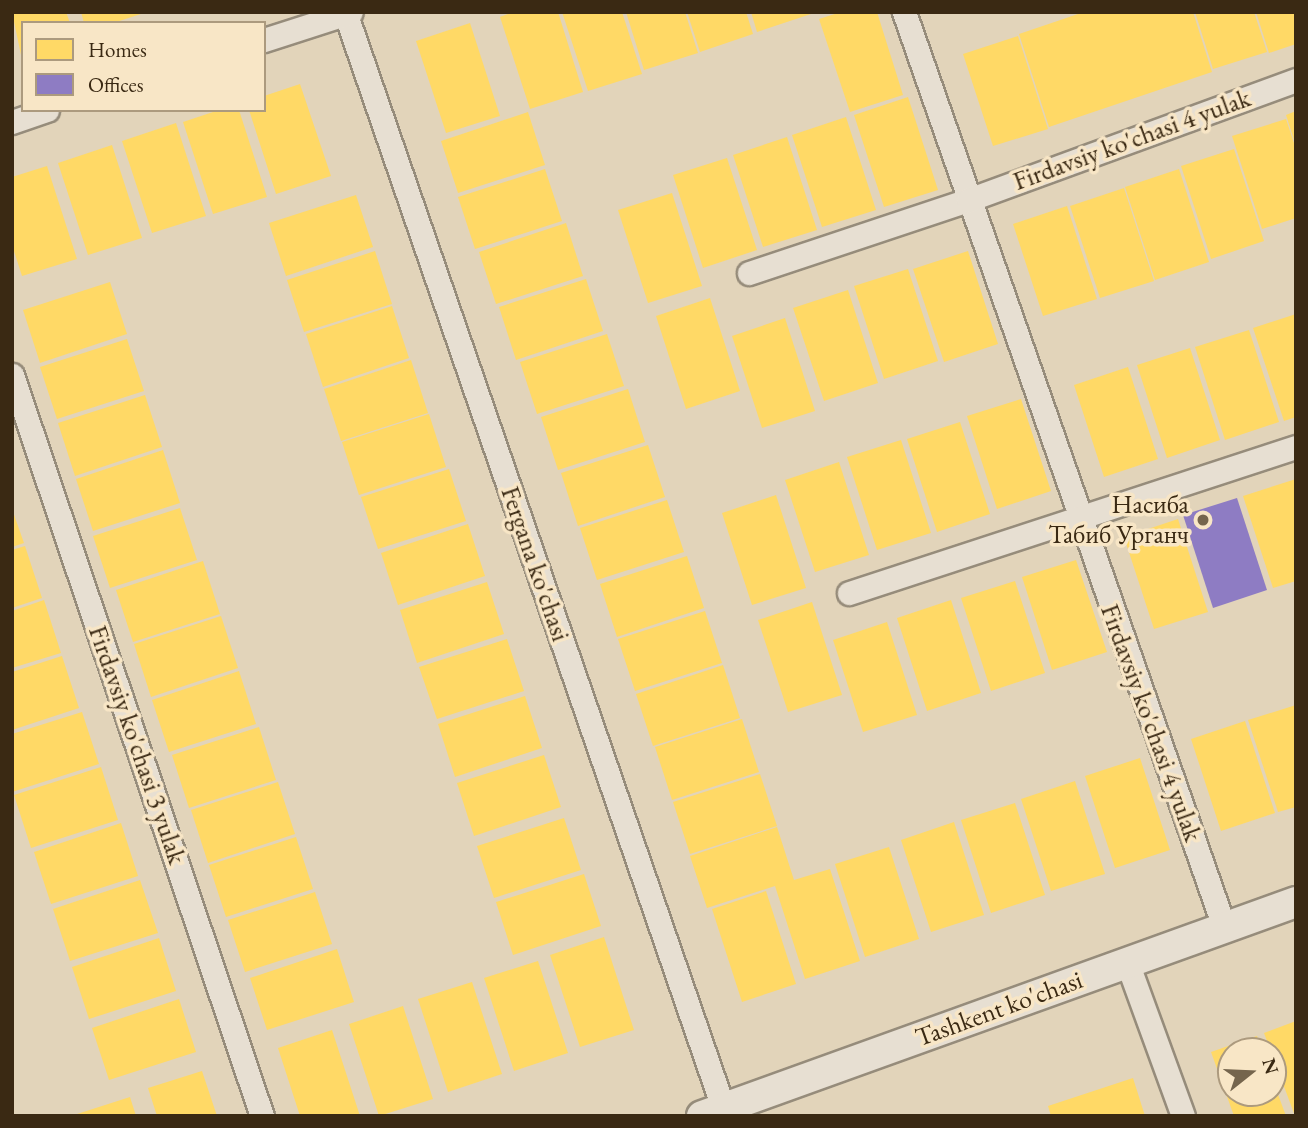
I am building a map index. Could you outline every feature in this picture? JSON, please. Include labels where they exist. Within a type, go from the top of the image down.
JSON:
[{"type":"street","name":"Firdavsiy ko'chasi 4 yulak","points":[[904,12],[1078,519],[1224,927]]},
{"type":"street","points":[[266,39],[347,13]]},
{"type":"street","name":"Fergana ko'chasi","points":[[347,13],[717,1113]]},
{"type":"street","name":"Firdavsiy ko'chasi 4 yulak","points":[[749,272],[968,200],[1296,79]]},
{"type":"street","points":[[12,122],[41,112]]},
{"type":"street","name":"Firdavsiy ko'chasi 3 yulak","points":[[12,375],[262,1116]]},
{"type":"street","points":[[849,593],[1296,447]]},
{"type":"street","name":"Tashkent ko'chasi","points":[[717,1113],[1296,902]]},
{"type":"street","points":[[1127,962],[1183,1116]]},
{"type":"building: Homes","points":[[12,12],[66,12],[69,21],[21,21],[21,55]]},
{"type":"building: Homes","points":[[81,12],[144,12],[119,21],[83,21]]},
{"type":"building: Homes","points":[[513,12],[558,12],[583,92],[530,109],[500,17]]},
{"type":"building: Homes","points":[[562,12],[622,12],[642,74],[588,91]]},
{"type":"building: Homes","points":[[626,12],[685,12],[698,53],[644,70]]},
{"type":"building: Homes","points":[[687,12],[746,12],[753,34],[700,52]]},
{"type":"building: Homes","points":[[751,12],[811,12],[811,14],[757,32]]},
{"type":"building: Homes","points":[[841,12],[877,12],[903,95],[850,112],[819,19]]},
{"type":"building: Homes","points":[[1084,12],[1193,12],[1212,72],[1049,127],[1019,34]]},
{"type":"building: Homes","points":[[1195,12],[1254,12],[1267,52],[1213,69]]},
{"type":"building: Homes","points":[[1256,12],[1296,12],[1296,44],[1269,53]]},
{"type":"building: Homes","points":[[470,23],[500,116],[446,133],[416,41]]},
{"type":"building: Homes","points":[[1018,36],[1048,129],[993,146],[963,54]]},
{"type":"building: Homes","points":[[300,84],[331,176],[276,194],[250,112],[266,112],[266,95]]},
{"type":"building: Homes","points":[[908,97],[938,190],[884,207],[854,115]]},
{"type":"building: Homes","points":[[1296,111],[1296,143],[1295,143],[1286,115]]},
{"type":"building: Homes","points":[[213,112],[240,112],[267,197],[213,214],[183,122]]},
{"type":"building: Homes","points":[[528,112],[545,165],[458,193],[441,141]]},
{"type":"building: Homes","points":[[846,117],[876,210],[822,227],[792,135]]},
{"type":"building: Homes","points":[[1286,119],[1296,149],[1296,218],[1262,229],[1232,136]]},
{"type":"building: Homes","points":[[176,123],[206,216],[152,233],[122,141]]},
{"type":"building: Homes","points":[[787,137],[817,230],[763,247],[733,155]]},
{"type":"building: Homes","points":[[112,145],[142,238],[88,255],[58,163]]},
{"type":"building: Homes","points":[[1234,149],[1264,241],[1211,259],[1181,166]]},
{"type":"building: Homes","points":[[727,158],[757,250],[703,268],[673,175]]},
{"type":"building: Homes","points":[[47,166],[77,259],[22,276],[12,245],[12,177]]},
{"type":"building: Homes","points":[[545,169],[562,221],[475,249],[458,197]]},
{"type":"building: Homes","points":[[1179,169],[1209,262],[1155,280],[1125,187]]},
{"type":"building: Homes","points":[[1124,188],[1154,281],[1100,298],[1070,206]]},
{"type":"building: Homes","points":[[672,193],[702,286],[648,303],[618,210]]},
{"type":"building: Homes","points":[[356,195],[373,247],[286,276],[269,223]]},
{"type":"building: Homes","points":[[1067,206],[1097,299],[1043,316],[1013,224]]},
{"type":"building: Homes","points":[[566,223],[583,276],[496,304],[479,252]]},
{"type":"building: Homes","points":[[375,251],[392,304],[304,332],[287,280]]},
{"type":"building: Homes","points":[[968,251],[998,344],[944,362],[913,269]]},
{"type":"building: Homes","points":[[908,269],[938,361],[884,379],[854,286]]},
{"type":"building: Homes","points":[[586,279],[603,331],[516,360],[499,307]]},
{"type":"building: Homes","points":[[110,282],[127,334],[40,363],[23,310]]},
{"type":"building: Homes","points":[[848,290],[878,383],[824,401],[793,308]]},
{"type":"building: Homes","points":[[710,298],[740,391],[686,409],[656,316]]},
{"type":"building: Homes","points":[[392,306],[409,358],[323,387],[306,334]]},
{"type":"building: Homes","points":[[1296,314],[1296,417],[1284,421],[1253,328]]},
{"type":"building: Homes","points":[[785,318],[815,411],[762,428],[732,336]]},
{"type":"building: Homes","points":[[1249,330],[1279,422],[1225,440],[1195,347]]},
{"type":"building: Homes","points":[[607,334],[624,386],[537,414],[520,362]]},
{"type":"building: Homes","points":[[127,339],[144,391],[57,419],[40,367]]},
{"type":"building: Homes","points":[[1190,348],[1220,440],[1167,458],[1137,365]]},
{"type":"building: Homes","points":[[411,360],[428,413],[341,441],[324,389]]},
{"type":"building: Homes","points":[[1128,367],[1158,459],[1104,477],[1074,385]]},
{"type":"building: Homes","points":[[628,389],[645,442],[558,470],[541,417]]},
{"type":"building: Homes","points":[[145,395],[162,447],[75,476],[58,423]]},
{"type":"building: Homes","points":[[1021,399],[1051,491],[997,509],[967,416]]},
{"type":"building: Homes","points":[[429,414],[446,467],[359,495],[342,442]]},
{"type":"building: Homes","points":[[960,422],[990,514],[937,532],[907,439]]},
{"type":"building: Homes","points":[[901,440],[931,533],[877,550],[847,457]]},
{"type":"building: Homes","points":[[648,445],[665,497],[578,526],[561,473]]},
{"type":"building: Homes","points":[[163,450],[180,503],[93,531],[76,479]]},
{"type":"building: Homes","points":[[839,462],[869,555],[815,572],[785,480]]},
{"type":"building: Homes","points":[[449,469],[466,521],[378,549],[361,497]]},
{"type":"building: Homes","points":[[1296,479],[1296,581],[1273,588],[1243,496]]},
{"type":"building: Homes","points":[[776,495],[806,588],[752,605],[722,513]]},
{"type":"building: Homes","points":[[667,500],[684,552],[597,580],[580,528]]},
{"type":"building: Homes","points":[[180,508],[197,560],[110,588],[93,536]]},
{"type":"building: Homes","points":[[12,509],[24,543],[12,547]]},
{"type":"building: Homes","points":[[1178,519],[1208,612],[1154,629],[1124,537]]},
{"type":"building: Homes","points":[[468,524],[485,576],[398,605],[381,553]]},
{"type":"building: Homes","points":[[25,546],[42,598],[12,608],[12,550]]},
{"type":"building: Homes","points":[[687,556],[704,608],[617,637],[600,584]]},
{"type":"building: Homes","points":[[1076,560],[1107,652],[1052,670],[1022,577]]},
{"type":"building: Homes","points":[[203,561],[220,614],[133,642],[116,590]]},
{"type":"building: Homes","points":[[1015,581],[1045,673],[991,691],[961,598]]},
{"type":"building: Homes","points":[[487,582],[504,634],[417,663],[400,610]]},
{"type":"building: Homes","points":[[44,600],[61,653],[12,668],[12,611]]},
{"type":"building: Homes","points":[[951,600],[981,693],[927,711],[897,618]]},
{"type":"building: Homes","points":[[812,602],[842,695],[788,712],[758,620]]},
{"type":"building: Homes","points":[[705,611],[722,663],[635,691],[618,639]]},
{"type":"building: Homes","points":[[221,616],[238,668],[151,697],[134,644]]},
{"type":"building: Homes","points":[[887,622],[917,715],[863,732],[833,640]]},
{"type":"building: Homes","points":[[507,639],[524,691],[437,719],[419,667]]},
{"type":"building: Homes","points":[[62,656],[79,708],[12,730],[12,672]]},
{"type":"building: Homes","points":[[723,665],[740,718],[653,746],[636,694]]},
{"type":"building: Homes","points":[[239,671],[256,724],[169,752],[152,700]]},
{"type":"building: Homes","points":[[525,696],[542,748],[455,777],[438,724]]},
{"type":"building: Homes","points":[[1296,705],[1296,807],[1278,812],[1248,720]]},
{"type":"building: Homes","points":[[82,712],[99,764],[12,792],[12,734]]},
{"type":"building: Homes","points":[[742,719],[759,772],[672,800],[655,747]]},
{"type":"building: Homes","points":[[1245,721],[1275,813],[1221,831],[1191,739]]},
{"type":"building: Homes","points":[[259,727],[276,780],[189,808],[172,755]]},
{"type":"building: Homes","points":[[544,755],[561,807],[474,836],[457,783]]},
{"type":"building: Homes","points":[[1140,758],[1170,850],[1115,868],[1085,776]]},
{"type":"building: Homes","points":[[101,767],[118,820],[31,848],[14,795]]},
{"type":"building: Homes","points":[[760,774],[777,826],[690,854],[673,802]]},
{"type":"building: Homes","points":[[1075,781],[1105,874],[1051,891],[1021,799]]},
{"type":"building: Homes","points":[[278,782],[295,834],[208,863],[191,810]]},
{"type":"building: Homes","points":[[1015,803],[1045,895],[991,913],[961,820]]},
{"type":"building: Homes","points":[[564,818],[581,870],[494,898],[477,846]]},
{"type":"building: Homes","points":[[954,822],[984,915],[931,932],[901,840]]},
{"type":"building: Homes","points":[[121,823],[138,876],[51,904],[34,852]]},
{"type":"building: Homes","points":[[777,827],[794,880],[830,869],[860,961],[805,979],[775,886],[707,908],[690,856]]},
{"type":"building: Homes","points":[[296,837],[313,889],[226,917],[209,865]]},
{"type":"building: Homes","points":[[889,847],[919,939],[865,957],[835,864]]},
{"type":"building: Homes","points":[[584,874],[601,926],[513,955],[496,902]]},
{"type":"building: Homes","points":[[140,880],[158,933],[70,961],[53,909]]},
{"type":"building: Homes","points":[[766,891],[796,984],[742,1002],[712,909]]},
{"type":"building: Homes","points":[[315,892],[332,944],[245,972],[228,920]]},
{"type":"building: Homes","points":[[604,937],[634,1030],[580,1047],[550,955]]},
{"type":"building: Homes","points":[[159,938],[176,991],[89,1019],[72,967]]},
{"type":"building: Homes","points":[[337,949],[354,1002],[267,1030],[250,978]]},
{"type":"building: Homes","points":[[538,961],[568,1053],[514,1071],[484,978]]},
{"type":"building: Homes","points":[[472,982],[502,1074],[448,1092],[418,999]]},
{"type":"building: Homes","points":[[179,999],[196,1052],[109,1080],[92,1028]]},
{"type":"building: Homes","points":[[403,1006],[433,1099],[379,1116],[349,1024]]},
{"type":"building: Homes","points":[[1296,1021],[1296,1116],[1287,1095],[1287,1037],[1265,1037],[1264,1033]]},
{"type":"building: Homes","points":[[332,1030],[360,1116],[300,1116],[278,1048]]},
{"type":"building: Homes","points":[[1217,1050],[1217,1069],[1211,1052]]},
{"type":"building: Homes","points":[[202,1071],[217,1116],[157,1116],[148,1088]]},
{"type":"building: Homes","points":[[1133,1078],[1145,1116],[1051,1116],[1048,1106]]},
{"type":"building: Homes","points":[[130,1097],[136,1116],[74,1116],[74,1115]]},
{"type":"building: Homes","points":[[1231,1107],[1283,1107],[1286,1116],[1234,1116]]},
{"type":"building: Offices","points":[[1237,498],[1267,590],[1213,608],[1183,515]]},
{"type":"place","name":"Насиба Табиб Урганч","points":[[1203,520]]}]
